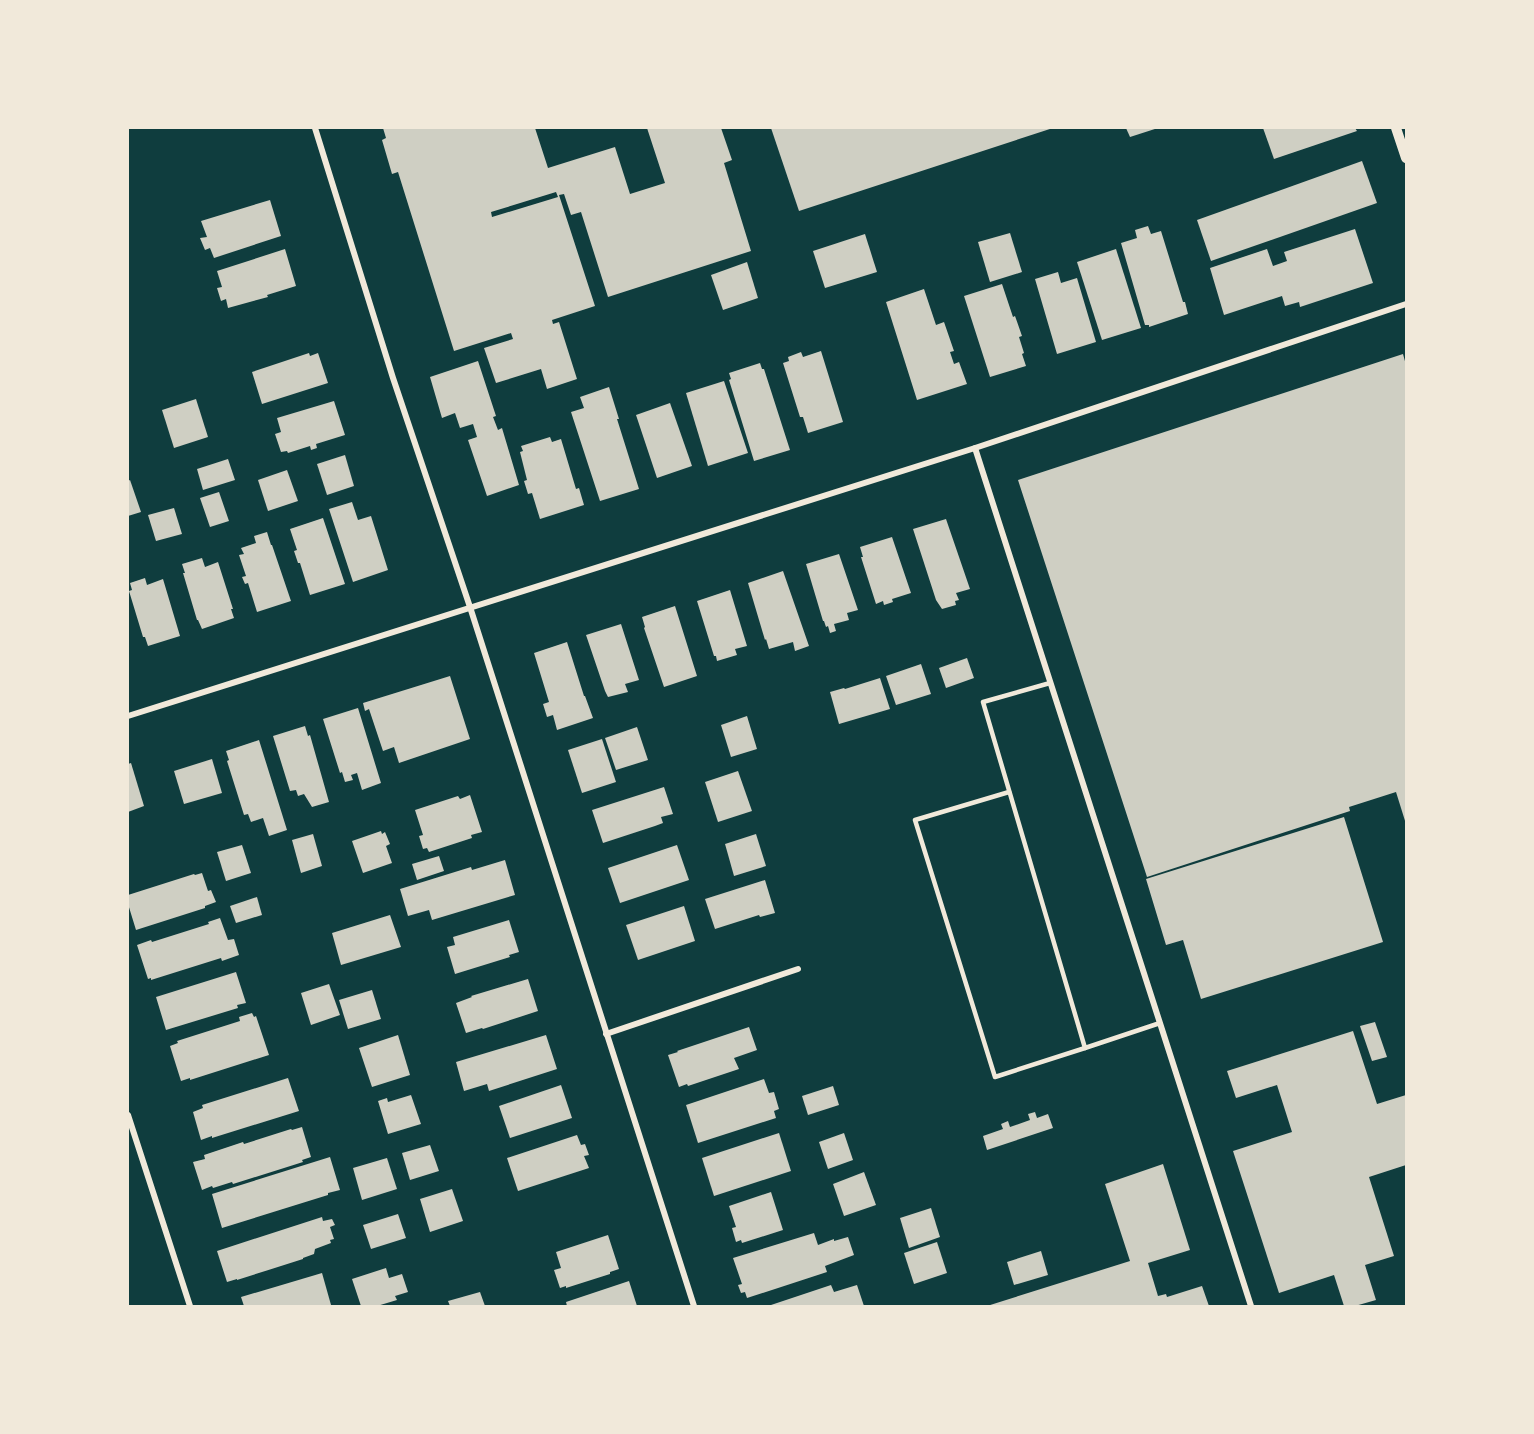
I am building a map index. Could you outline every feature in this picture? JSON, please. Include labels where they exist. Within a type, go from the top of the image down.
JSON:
[{"type":"street","points":[[315,128],[393,378],[470,607],[694,1306]]},
{"type":"street","points":[[1396,128],[1404,140],[1407,158]]},
{"type":"street","points":[[128,716],[975,448],[1407,304]]},
{"type":"street","points":[[975,448],[1251,1306]]},
{"type":"street","points":[[606,1034],[798,969]]},
{"type":"street","points":[[128,1115],[190,1306]]},
{"type":"lane","points":[[1050,683],[983,702],[1085,1048]]},
{"type":"lane","points":[[1010,792],[915,820],[995,1077],[1160,1023]]},
{"type":"building","points":[[383,128],[535,128],[548,168],[615,147],[630,194],[665,183],[647,128],[721,128],[732,160],[724,163],[751,251],[608,297],[581,212],[571,215],[564,194],[559,195],[595,306],[552,320],[553,324],[559,322],[577,379],[547,389],[541,369],[496,383],[484,348],[513,339],[511,333],[454,351],[398,172],[392,174],[382,140],[386,138]],"holes":[[[556,192],[558,197],[492,217],[491,212]]]},
{"type":"building","points":[[771,128],[1053,128],[799,211]]},
{"type":"building","points":[[1126,128],[1158,128],[1130,137]]},
{"type":"building","points":[[1263,128],[1355,128],[1357,131],[1274,159]]},
{"type":"building","points":[[1362,161],[1377,203],[1211,261],[1197,220]]},
{"type":"building","points":[[270,200],[281,236],[214,258],[210,248],[205,250],[200,238],[207,237],[201,221]]},
{"type":"building","points":[[1148,226],[1151,234],[1161,231],[1188,314],[1149,327],[1145,325],[1121,243],[1137,238],[1135,230]]},
{"type":"building","points":[[1355,229],[1373,283],[1300,307],[1299,302],[1285,306],[1282,296],[1224,315],[1210,268],[1267,249],[1273,266],[1287,261],[1284,252]]},
{"type":"building","points":[[1010,233],[1022,272],[990,282],[978,242]]},
{"type":"building","points":[[865,234],[877,272],[825,288],[813,251]]},
{"type":"building","points":[[285,249],[296,286],[267,295],[268,297],[228,308],[226,299],[221,301],[217,288],[222,287],[217,271]]},
{"type":"building","points":[[1116,249],[1141,328],[1102,340],[1077,262]]},
{"type":"building","points":[[747,262],[758,298],[723,310],[711,275]]},
{"type":"building","points":[[1058,272],[1061,283],[1077,278],[1096,342],[1057,354],[1035,279]]},
{"type":"building","points":[[1002,284],[1022,336],[1019,337],[1026,366],[990,377],[964,296]]},
{"type":"building","points":[[924,289],[936,325],[944,322],[954,351],[950,352],[954,364],[959,362],[967,384],[917,400],[886,302]]},
{"type":"building","points":[[821,351],[843,422],[808,433],[803,417],[800,417],[783,363],[789,361],[788,357],[801,352],[803,357]]},
{"type":"building","points":[[309,353],[310,356],[318,353],[328,383],[262,404],[252,372]]},
{"type":"building","points":[[1403,354],[1406,365],[1406,824],[1396,792],[1349,807],[1350,811],[1147,877],[1018,480]]},
{"type":"building","points":[[478,361],[496,416],[493,417],[498,430],[502,428],[519,485],[487,496],[468,440],[477,437],[473,424],[460,428],[455,413],[442,418],[430,377]]},
{"type":"building","points":[[760,363],[764,369],[790,450],[754,461],[729,380],[731,379],[729,373]]},
{"type":"building","points":[[724,381],[748,453],[708,466],[686,393]]},
{"type":"building","points":[[609,387],[639,489],[600,501],[571,412],[584,408],[580,397]]},
{"type":"building","points":[[196,399],[208,437],[174,448],[162,410]]},
{"type":"building","points":[[334,401],[345,435],[316,444],[317,448],[311,450],[310,446],[288,453],[287,451],[281,452],[275,434],[281,432],[277,418]]},
{"type":"building","points":[[670,403],[692,466],[657,478],[636,415]]},
{"type":"building","points":[[550,437],[552,442],[561,439],[576,489],[579,488],[584,505],[540,519],[532,493],[528,494],[524,481],[527,480],[520,452],[523,451],[521,446]]},
{"type":"building","points":[[345,455],[354,486],[327,495],[317,464]]},
{"type":"building","points":[[228,459],[235,480],[203,490],[197,469]]},
{"type":"building","points":[[287,470],[298,501],[268,511],[258,480]]},
{"type":"building","points":[[130,480],[141,512],[128,516],[128,481]]},
{"type":"building","points":[[219,492],[229,521],[210,527],[200,498]]},
{"type":"building","points":[[352,502],[358,520],[371,516],[388,570],[353,582],[329,509]]},
{"type":"building","points":[[174,508],[182,534],[156,541],[148,515]]},
{"type":"building","points":[[323,518],[345,584],[310,595],[294,551],[297,550],[290,529]]},
{"type":"building","points":[[946,519],[970,589],[956,593],[959,600],[955,601],[956,605],[942,609],[936,600],[913,529]]},
{"type":"building","points":[[267,532],[291,601],[257,612],[248,583],[245,584],[242,577],[246,576],[239,555],[244,554],[241,548],[256,543],[254,536]]},
{"type":"building","points":[[892,537],[911,593],[892,599],[893,602],[884,605],[883,601],[876,604],[860,547]]},
{"type":"building","points":[[839,554],[858,610],[847,613],[849,620],[834,624],[836,631],[830,633],[823,621],[806,564]]},
{"type":"building","points":[[202,558],[205,567],[218,562],[234,618],[202,629],[197,620],[182,564]]},
{"type":"building","points":[[783,571],[809,646],[795,651],[793,642],[769,649],[748,583]]},
{"type":"building","points":[[145,578],[147,585],[163,579],[180,636],[148,646],[129,591],[132,590],[130,583]]},
{"type":"building","points":[[730,590],[747,646],[735,649],[737,655],[717,661],[697,601]]},
{"type":"building","points":[[675,606],[697,676],[664,687],[642,617]]},
{"type":"building","points":[[621,624],[639,680],[625,684],[628,692],[608,697],[586,635]]},
{"type":"building","points":[[567,642],[593,718],[557,730],[553,715],[547,717],[543,704],[549,702],[534,653]]},
{"type":"building","points":[[967,658],[974,678],[946,688],[939,668]]},
{"type":"building","points":[[921,664],[931,694],[896,705],[886,676]]},
{"type":"building","points":[[450,676],[470,739],[399,763],[394,747],[383,751],[369,709],[365,711],[363,703]]},
{"type":"building","points":[[880,678],[890,709],[839,724],[830,692]]},
{"type":"building","points":[[358,708],[381,783],[362,790],[357,773],[351,775],[353,780],[345,782],[342,772],[340,773],[323,719]]},
{"type":"building","points":[[747,716],[757,749],[731,757],[721,725]]},
{"type":"building","points":[[305,726],[308,736],[310,735],[329,802],[312,807],[304,794],[298,796],[296,790],[290,791],[273,736]]},
{"type":"building","points":[[637,727],[648,760],[616,770],[605,738]]},
{"type":"building","points":[[602,739],[616,782],[582,793],[568,750]]},
{"type":"building","points":[[259,740],[287,830],[269,836],[263,818],[251,822],[248,814],[244,815],[227,761],[229,760],[226,751]]},
{"type":"building","points":[[212,759],[222,793],[184,804],[174,771]]},
{"type":"building","points":[[131,763],[144,806],[128,812],[128,764]]},
{"type":"building","points":[[738,771],[752,811],[718,822],[705,782]]},
{"type":"building","points":[[664,787],[673,814],[661,817],[663,823],[603,843],[592,810]]},
{"type":"building","points":[[470,795],[482,832],[471,835],[472,838],[429,852],[427,848],[423,849],[419,836],[423,835],[415,810],[458,796],[460,799]]},
{"type":"building","points":[[1344,817],[1383,942],[1201,999],[1183,940],[1166,945],[1146,879]]},
{"type":"building","points":[[381,831],[382,834],[385,832],[390,844],[386,846],[392,863],[363,873],[352,841]]},
{"type":"building","points":[[313,834],[322,866],[301,873],[292,840]]},
{"type":"building","points":[[756,834],[766,866],[734,876],[725,844]]},
{"type":"building","points":[[242,845],[251,873],[226,881],[217,852]]},
{"type":"building","points":[[677,845],[689,880],[620,903],[608,868]]},
{"type":"building","points":[[439,856],[444,871],[417,880],[412,864]]},
{"type":"building","points":[[505,860],[515,895],[432,920],[429,910],[408,916],[400,889],[471,867],[472,870]]},
{"type":"building","points":[[202,873],[208,891],[211,890],[216,902],[205,908],[136,930],[128,904],[128,895]]},
{"type":"building","points":[[765,880],[775,913],[760,917],[759,915],[715,929],[705,899]]},
{"type":"building","points":[[257,897],[262,915],[236,923],[230,906]]},
{"type":"building","points":[[684,906],[695,941],[638,960],[626,925]]},
{"type":"building","points":[[390,915],[401,947],[341,965],[332,933]]},
{"type":"building","points":[[220,918],[228,940],[234,939],[239,955],[148,979],[137,945],[209,924],[208,922]]},
{"type":"building","points":[[509,920],[519,952],[509,955],[510,957],[455,974],[447,947],[455,945],[453,937]]},
{"type":"building","points":[[236,972],[246,1003],[237,1005],[238,1008],[166,1030],[156,997]]},
{"type":"building","points":[[528,979],[538,1011],[466,1033],[456,1003],[471,996]]},
{"type":"building","points":[[329,984],[340,1015],[311,1025],[301,993]]},
{"type":"building","points":[[372,990],[381,1019],[348,1029],[339,1000]]},
{"type":"building","points":[[252,1013],[254,1017],[256,1016],[269,1055],[181,1081],[170,1046],[178,1043],[177,1041],[240,1021],[239,1017]]},
{"type":"building","points":[[1375,1022],[1387,1057],[1372,1061],[1360,1026]]},
{"type":"building","points":[[749,1027],[757,1050],[734,1058],[739,1069],[679,1087],[668,1055]]},
{"type":"building","points":[[1353,1031],[1377,1104],[1406,1095],[1406,1165],[1369,1177],[1394,1256],[1365,1265],[1376,1300],[1355,1306],[1344,1306],[1334,1275],[1279,1293],[1233,1151],[1292,1132],[1277,1085],[1236,1098],[1227,1071]]},
{"type":"building","points":[[398,1035],[410,1075],[372,1087],[359,1048]]},
{"type":"building","points":[[546,1035],[557,1069],[489,1091],[487,1084],[464,1091],[456,1062]]},
{"type":"building","points":[[288,1078],[299,1111],[201,1140],[193,1112],[203,1108],[202,1105]]},
{"type":"building","points":[[764,1079],[769,1093],[774,1092],[779,1109],[774,1111],[776,1118],[698,1143],[686,1105]]},
{"type":"building","points":[[561,1085],[572,1118],[510,1138],[499,1106]]},
{"type":"building","points":[[833,1086],[839,1105],[808,1115],[802,1096]]},
{"type":"building","points":[[411,1095],[421,1124],[388,1134],[378,1101],[387,1098],[388,1102]]},
{"type":"building","points":[[1035,1112],[1037,1118],[1048,1114],[1053,1128],[987,1150],[983,1136],[1003,1129],[1001,1124],[1008,1121],[1010,1127],[1030,1120],[1028,1114]]},
{"type":"building","points":[[302,1127],[311,1157],[302,1160],[303,1162],[233,1184],[232,1182],[202,1190],[193,1162],[205,1159],[204,1155]]},
{"type":"building","points":[[779,1133],[791,1171],[714,1196],[702,1158]]},
{"type":"building","points":[[844,1133],[853,1160],[828,1169],[819,1142]]},
{"type":"building","points":[[577,1135],[581,1145],[585,1144],[589,1155],[584,1156],[589,1168],[518,1191],[507,1158]]},
{"type":"building","points":[[430,1145],[439,1171],[410,1180],[402,1153]]},
{"type":"building","points":[[330,1157],[340,1190],[222,1228],[212,1194]]},
{"type":"building","points":[[387,1158],[397,1189],[362,1200],[353,1168]]},
{"type":"building","points":[[1163,1164],[1190,1250],[1148,1263],[1158,1296],[1166,1294],[1167,1297],[1202,1286],[1209,1306],[987,1306],[1130,1261],[1105,1184]]},
{"type":"building","points":[[864,1172],[876,1205],[844,1216],[833,1184]]},
{"type":"building","points":[[452,1189],[463,1221],[430,1232],[420,1199]]},
{"type":"building","points":[[771,1192],[783,1230],[742,1243],[741,1240],[736,1242],[732,1228],[736,1227],[729,1206]]},
{"type":"building","points":[[931,1208],[940,1237],[909,1248],[900,1218]]},
{"type":"building","points":[[398,1214],[406,1238],[371,1249],[363,1225]]},
{"type":"building","points":[[322,1217],[323,1221],[332,1219],[335,1225],[330,1227],[334,1239],[330,1240],[331,1243],[315,1249],[314,1254],[303,1259],[227,1282],[217,1251]]},
{"type":"building","points":[[814,1233],[818,1245],[848,1237],[854,1255],[825,1266],[827,1272],[747,1298],[745,1292],[741,1293],[738,1285],[742,1284],[733,1258]]},
{"type":"building","points":[[608,1235],[619,1269],[610,1274],[560,1288],[554,1270],[561,1268],[556,1252]]},
{"type":"building","points":[[937,1242],[947,1273],[914,1284],[904,1253]]},
{"type":"building","points":[[1041,1251],[1048,1275],[1014,1285],[1007,1262]]},
{"type":"building","points":[[386,1268],[389,1278],[402,1274],[408,1292],[395,1296],[397,1300],[377,1306],[361,1306],[352,1279]]},
{"type":"building","points":[[322,1273],[331,1305],[244,1306],[241,1297]]},
{"type":"building","points":[[629,1281],[637,1306],[567,1306],[566,1302]]},
{"type":"building","points":[[831,1285],[834,1292],[857,1285],[864,1306],[768,1306]]},
{"type":"building","points":[[480,1292],[485,1306],[450,1306],[448,1301]]}]
